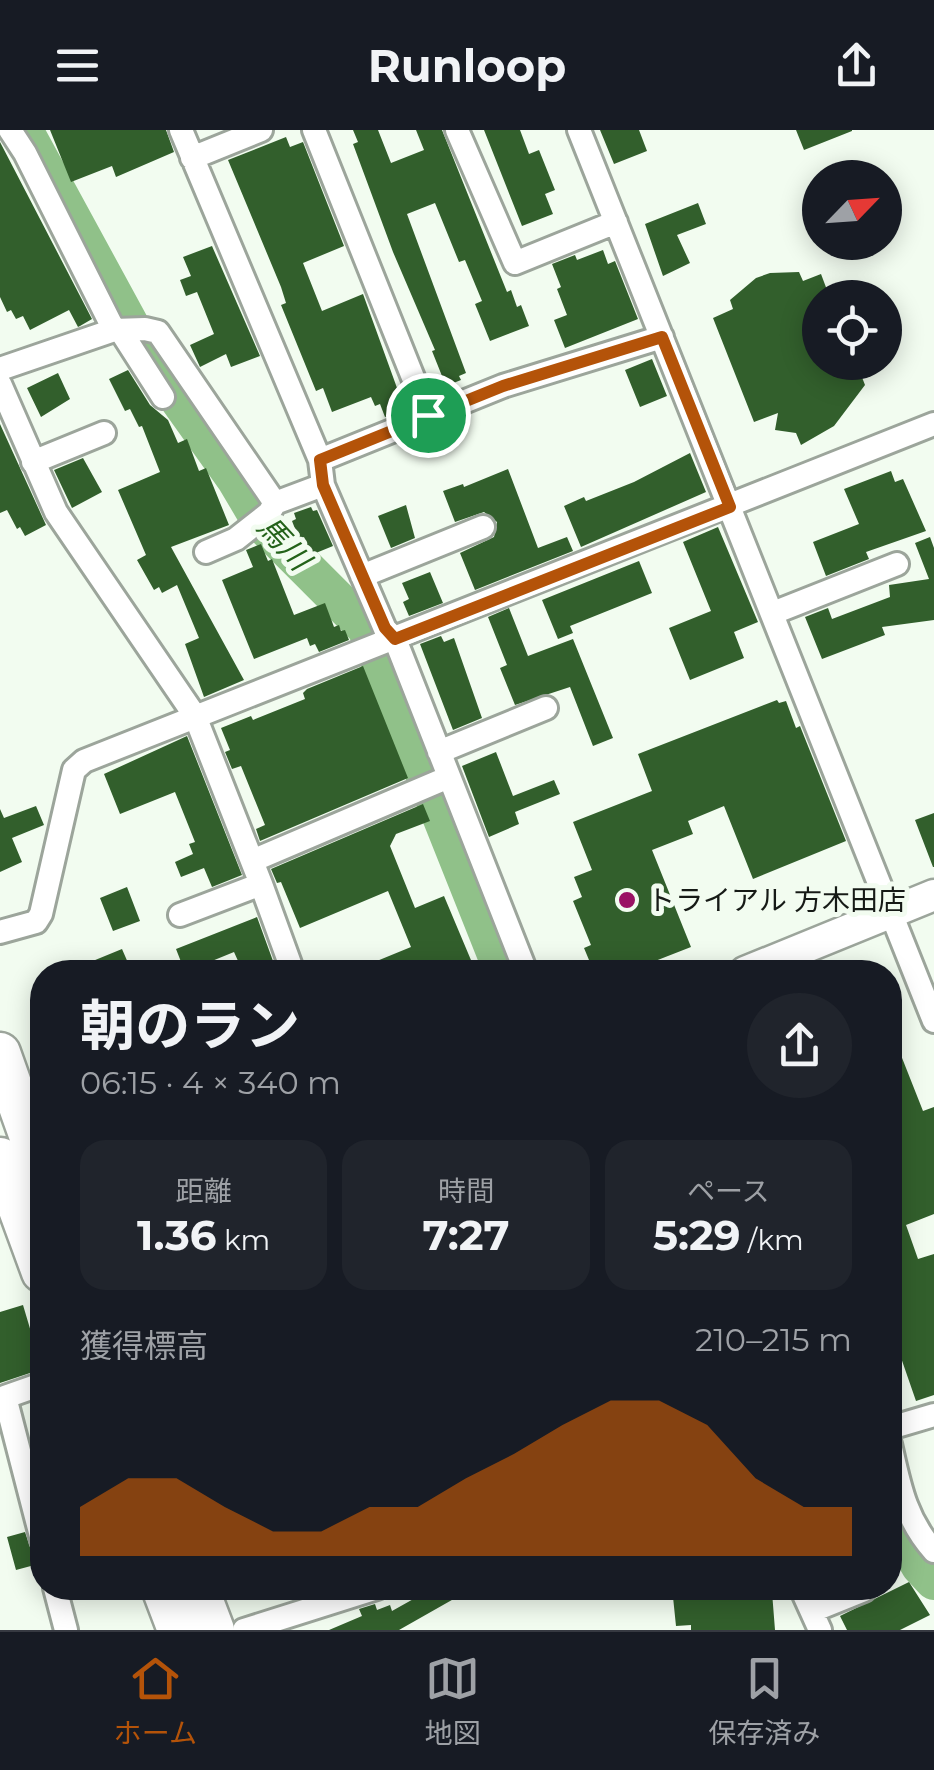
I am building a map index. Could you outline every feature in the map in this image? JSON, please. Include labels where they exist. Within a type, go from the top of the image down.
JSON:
[{"type":"highway","points":[[0,1053],[30,1137]]},
{"type":"highway","points":[[0,1158],[30,1237]]},
{"type":"highway","points":[[167,1600],[178,1630]]},
{"type":"highway","points":[[203,1600],[214,1630]]},
{"type":"street","points":[[10,130],[126,330],[140,365],[163,397]]},
{"type":"street","points":[[180,130],[320,460],[323,485],[439,752],[444,779],[521,960]]},
{"type":"street","points":[[192,158],[261,130]]},
{"type":"street","points":[[314,130],[428,415]]},
{"type":"street","points":[[457,130],[515,264],[616,222]]},
{"type":"street","points":[[579,130],[932,1010]]},
{"type":"street","points":[[0,369],[126,330],[158,332],[272,508]]},
{"type":"street","points":[[320,460],[503,386],[662,337]]},
{"type":"street","points":[[0,384],[56,512],[195,716],[289,960]]},
{"type":"street","points":[[0,932],[36,922],[41,914],[74,770],[84,761],[934,424]]},
{"type":"street","points":[[33,462],[104,433]]},
{"type":"street","points":[[206,552],[236,540],[272,508],[323,485]]},
{"type":"street","points":[[362,576],[483,527]]},
{"type":"street","points":[[773,613],[897,564]]},
{"type":"street","points":[[439,752],[546,708]]},
{"type":"street","points":[[252,860],[444,779]]},
{"type":"street","points":[[180,916],[261,884]]},
{"type":"street","points":[[775,960],[934,894]]},
{"type":"street","points":[[30,1388],[6,1397],[30,1492]]},
{"type":"street","points":[[902,1424],[934,1415]]},
{"type":"street","points":[[902,1500],[912,1523],[934,1550]]},
{"type":"street","points":[[58,1600],[66,1630]]},
{"type":"street","points":[[244,1630],[339,1600]]},
{"type":"street","points":[[816,1620],[848,1600]]},
{"type":"building","points":[[50,130],[166,130],[174,152],[116,177],[112,166],[71,182]]},
{"type":"building","points":[[353,130],[378,130],[391,163],[424,150],[416,130],[442,130],[507,292],[511,290],[517,307],[521,305],[529,326],[490,341],[475,304],[482,301],[465,260],[459,262],[435,203],[407,214],[466,373],[459,376],[461,380],[446,386],[353,144],[358,142]]},
{"type":"building","points":[[484,130],[520,130],[529,154],[539,150],[555,190],[545,194],[553,214],[522,226]]},
{"type":"building","points":[[600,130],[639,130],[647,151],[614,164]]},
{"type":"building","points":[[796,130],[852,130],[852,131],[804,150]]},
{"type":"building","points":[[286,137],[290,147],[303,142],[344,246],[303,263],[322,311],[363,294],[405,410],[385,417],[380,404],[375,406],[371,397],[332,412],[323,388],[316,391],[281,305],[286,303],[281,287],[228,160]]},
{"type":"building","points":[[0,142],[92,319],[78,327],[69,310],[30,330],[23,316],[16,319],[11,310],[7,312],[0,297]]},
{"type":"building","points":[[698,203],[706,224],[677,235],[690,263],[663,276],[645,224]]},
{"type":"building","points":[[212,246],[260,356],[231,367],[226,354],[200,367],[190,345],[214,334],[197,292],[186,296],[180,280],[191,276],[183,257]]},
{"type":"building","points":[[603,250],[608,264],[615,261],[638,319],[565,348],[554,320],[567,315],[552,264]]},
{"type":"building","points":[[799,272],[803,280],[802,380],[863,380],[865,385],[834,426],[801,445],[796,433],[775,430],[778,413],[754,422],[713,318],[733,309],[730,300],[756,278],[770,273]]},
{"type":"building","points":[[652,359],[667,396],[640,407],[625,370]]},
{"type":"building","points":[[128,370],[150,405],[168,420],[178,443],[187,439],[199,471],[206,468],[229,525],[171,547],[244,680],[204,697],[185,644],[199,638],[177,585],[162,593],[159,587],[154,590],[137,560],[146,555],[118,490],[160,472],[142,426],[139,427],[130,409],[125,411],[109,379]]},
{"type":"building","points":[[58,373],[70,399],[41,417],[27,388]]},
{"type":"building","points":[[0,424],[46,525],[25,536],[7,510],[0,513]]},
{"type":"building","points":[[690,453],[706,492],[581,547],[564,506],[634,482]]},
{"type":"building","points":[[83,458],[102,492],[72,508],[54,470]]},
{"type":"building","points":[[508,469],[538,548],[567,537],[573,551],[475,590],[460,553],[494,537],[497,522],[484,512],[455,522],[443,491]]},
{"type":"building","points":[[891,471],[895,482],[903,479],[926,531],[866,552],[869,559],[826,576],[813,542],[859,524],[844,489]]},
{"type":"building","points":[[406,505],[415,538],[391,548],[378,516]]},
{"type":"building","points":[[311,507],[317,510],[333,546],[311,555],[292,521],[296,519],[294,513]]},
{"type":"building","points":[[718,527],[758,622],[734,632],[744,658],[690,680],[669,628],[711,611],[683,542]]},
{"type":"building","points":[[930,537],[934,548],[934,620],[882,627],[885,635],[822,659],[805,617],[828,608],[832,619],[890,597],[889,585],[929,579],[915,543]]},
{"type":"building","points":[[261,544],[268,561],[272,559],[294,615],[325,603],[334,627],[339,625],[341,631],[345,630],[349,640],[319,652],[307,638],[254,659],[222,580],[253,567],[246,550]]},
{"type":"building","points":[[639,561],[652,593],[570,626],[573,633],[558,639],[542,600]]},
{"type":"building","points":[[430,572],[443,603],[409,616],[403,602],[409,599],[402,583]]},
{"type":"building","points":[[509,608],[528,656],[573,639],[613,738],[593,746],[570,687],[515,705],[500,668],[507,665],[488,617]]},
{"type":"building","points":[[441,636],[444,642],[454,638],[482,718],[453,730],[420,644]]},
{"type":"building","points":[[363,666],[408,778],[260,841],[256,829],[265,825],[241,766],[232,769],[221,728],[305,699],[303,693],[307,689]]},
{"type":"building","points":[[777,700],[786,701],[796,728],[800,726],[846,841],[753,879],[724,806],[688,821],[693,834],[652,850],[691,947],[658,960],[589,960],[584,948],[591,945],[573,901],[582,897],[574,877],[592,870],[573,822],[652,791],[638,754]]},
{"type":"building","points":[[187,736],[242,875],[212,887],[204,868],[181,877],[175,862],[193,854],[189,844],[195,842],[175,792],[120,814],[104,774]]},
{"type":"building","points":[[496,752],[513,796],[554,780],[560,794],[515,812],[519,824],[489,837],[462,766]]},
{"type":"building","points":[[423,804],[430,821],[396,834],[390,846],[415,908],[444,896],[471,960],[379,960],[411,947],[388,891],[300,928],[281,882],[277,883],[271,869]]},
{"type":"building","points":[[36,806],[44,825],[12,838],[22,862],[0,872],[0,809],[4,818]]},
{"type":"building","points":[[934,813],[934,867],[933,867],[915,820]]},
{"type":"building","points":[[127,887],[140,921],[113,931],[100,898]]},
{"type":"building","points":[[257,917],[273,960],[238,960],[234,952],[214,960],[180,960],[176,949]]},
{"type":"building","points":[[122,949],[127,960],[95,960]]},
{"type":"building","points":[[902,1058],[923,1111],[934,1107],[934,1214],[906,1225],[918,1259],[934,1254],[934,1395],[916,1401],[902,1361]]},
{"type":"building","points":[[23,1305],[30,1329],[30,1373],[0,1383],[0,1312]]},
{"type":"building","points":[[25,1532],[30,1566],[16,1570],[7,1537]]},
{"type":"building","points":[[909,1582],[930,1615],[900,1630],[847,1630],[840,1616],[872,1600],[902,1600],[902,1585]]},
{"type":"building","points":[[412,1600],[452,1600],[399,1630],[329,1630],[362,1616],[359,1609],[375,1604],[377,1610],[390,1605],[392,1611]]},
{"type":"building","points":[[673,1600],[773,1600],[775,1630],[691,1630],[691,1625],[676,1626]]},
{"type":"waterway","name":"馬川","points":[[24,130],[146,354],[236,480],[262,524],[366,628],[498,960]]},
{"type":"waterway","name":"馬川","points":[[902,1535],[934,1581]]},
{"type":"place","name":"トライアル 方木田店","points":[[627,900]]},
{"type":"route","points":[[662,337],[730,507],[395,639],[385,628],[323,485],[320,460],[428,415],[503,386],[662,337]]}]
